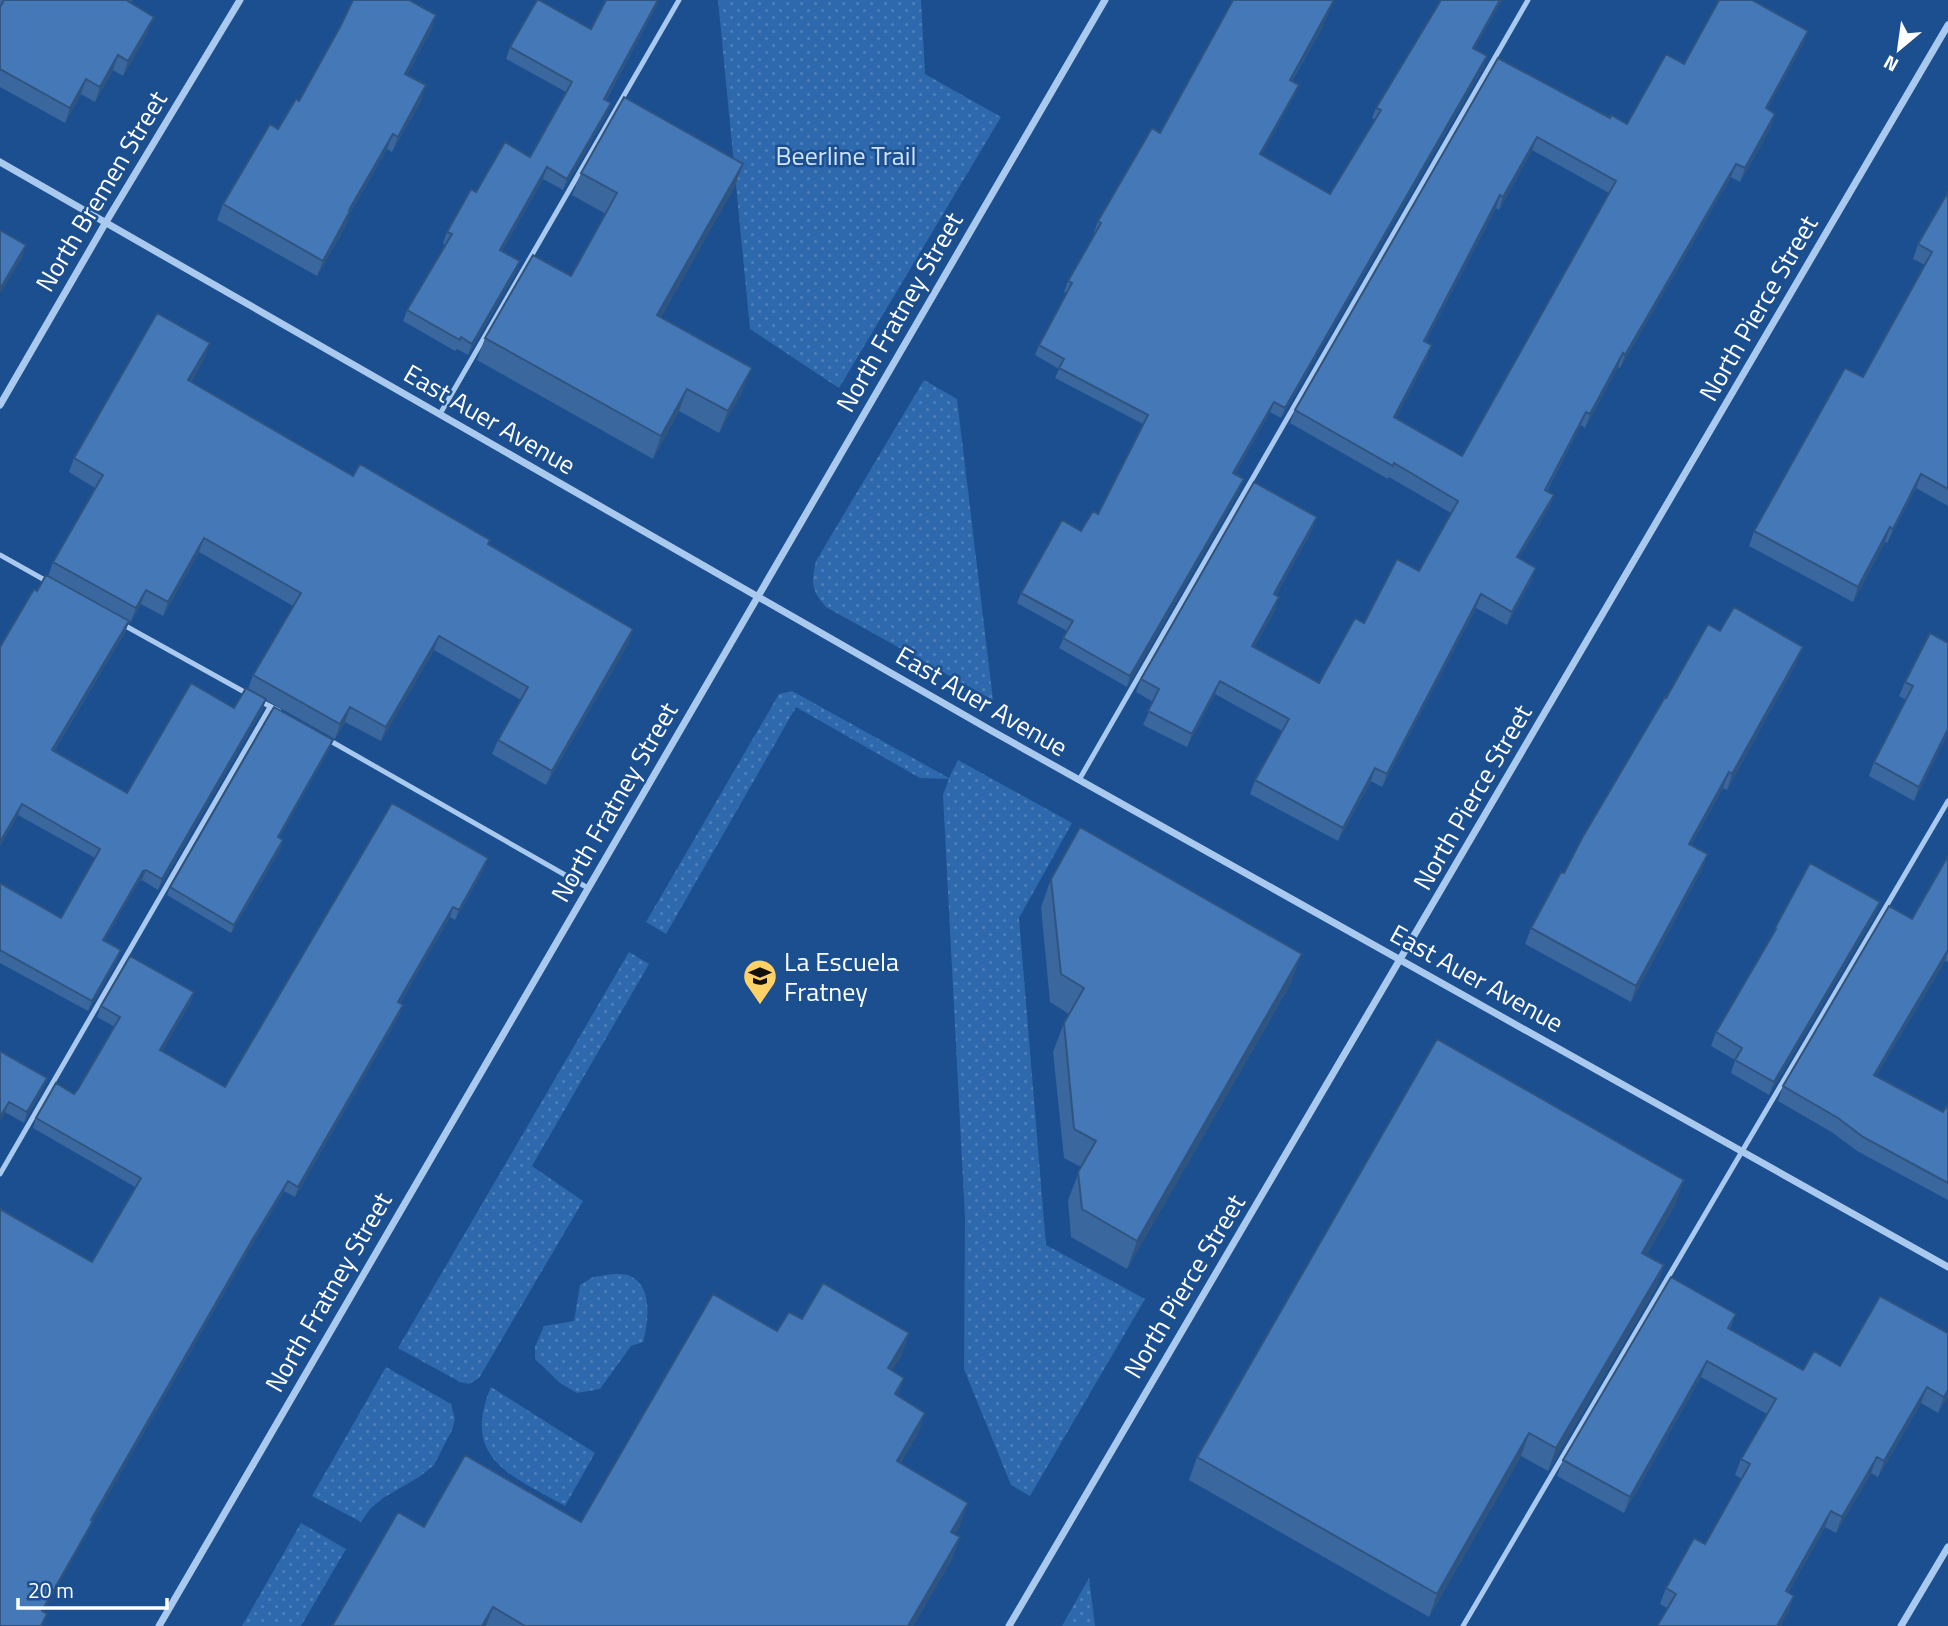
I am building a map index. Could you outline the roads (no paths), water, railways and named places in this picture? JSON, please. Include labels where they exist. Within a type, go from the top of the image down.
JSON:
[{"type":"street","name":"North Bremen Street","points":[[0,405],[106,222],[240,0]]},
{"type":"street","name":"North Fratney Street","points":[[159,1626],[1105,0]]},
{"type":"street","name":"North Pierce Street","points":[[1009,1626],[1948,26]]},
{"type":"street","name":"East Auer Avenue","points":[[0,162],[1079,780],[1948,1268]]},
{"type":"street","points":[[1901,1626],[1948,1547]]},
{"type":"lane","points":[[440,414],[679,0]]},
{"type":"lane","points":[[1079,780],[1528,0]]},
{"type":"lane","points":[[0,555],[52,584]]},
{"type":"lane","points":[[113,618],[282,713]]},
{"type":"lane","points":[[0,1174],[270,706]]},
{"type":"lane","points":[[317,734],[588,888]]},
{"type":"lane","points":[[1463,1626],[1948,801]]},
{"type":"place","name":"La Escuela Fratney","points":[[760,1006]]},
{"type":"park label","name":"Beerline Trail","points":[[846,155]]}]
